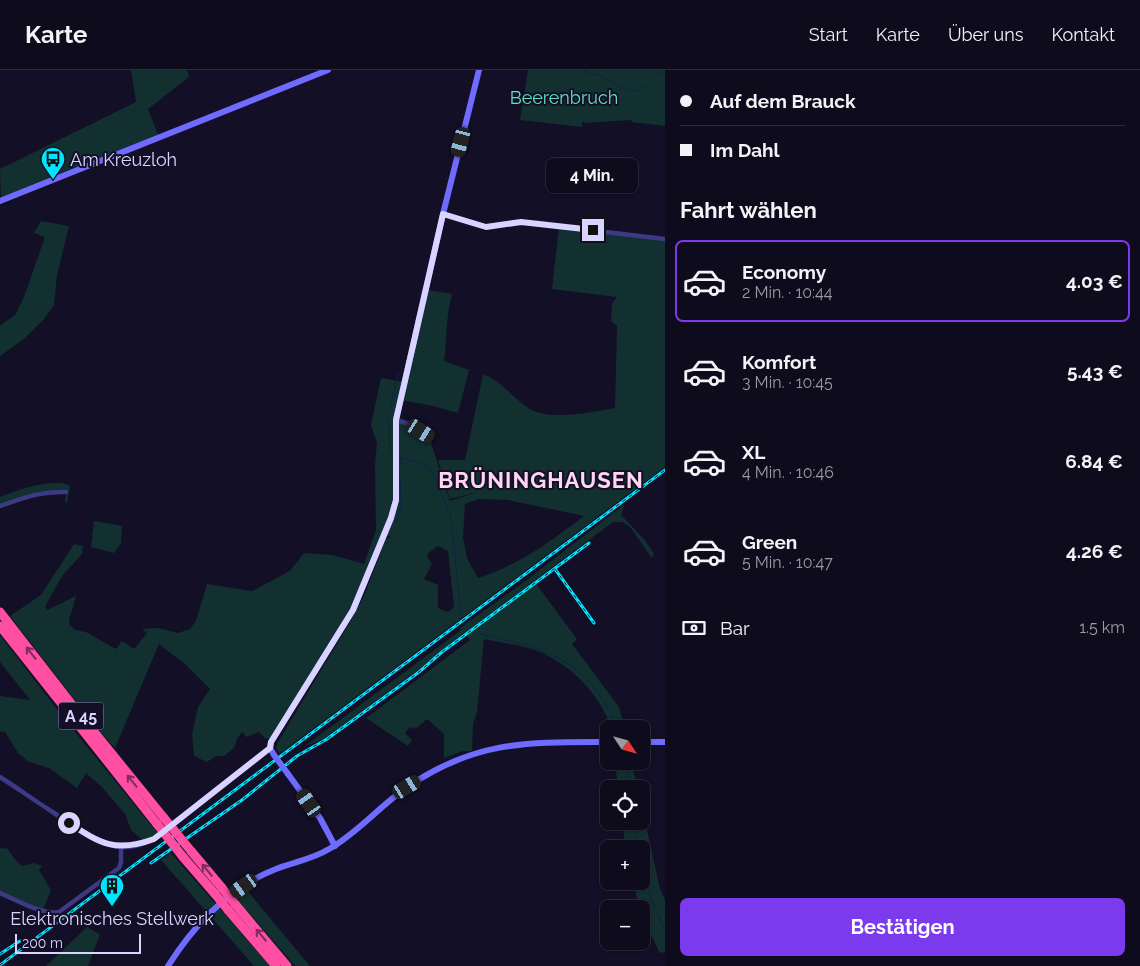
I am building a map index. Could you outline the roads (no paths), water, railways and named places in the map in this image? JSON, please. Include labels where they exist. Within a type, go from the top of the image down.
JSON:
[{"type":"highway","name":"A 45","points":[[0,612],[160,821],[183,857],[218,891],[287,966]]},
{"type":"highway","name":"A 45","points":[[0,626],[160,821],[191,851],[218,891]]},
{"type":"highway","name":"A 45","points":[[232,907],[276,966]]},
{"type":"main road","points":[[0,201],[328,70]]},
{"type":"main road","points":[[335,846],[320,818],[272,752],[271,742],[353,610],[391,518],[396,500],[396,420],[443,214],[479,70]]},
{"type":"main road","points":[[168,966],[189,935],[229,896],[275,869],[313,857],[335,846],[379,808],[430,773],[472,754],[497,747],[530,743],[600,742]]},
{"type":"main road","points":[[650,742],[665,742]]},
{"type":"street","points":[[443,214],[486,227],[521,222],[665,239]]},
{"type":"street","points":[[396,420],[410,424],[429,437]]},
{"type":"street","points":[[0,506],[48,491],[66,492]]},
{"type":"street","points":[[0,777],[96,840],[121,847],[136,846],[160,836],[272,752]]},
{"type":"street","points":[[0,893],[45,911],[59,912],[119,868],[121,847]]},
{"type":"waterway","points":[[584,71],[603,77],[624,89],[635,91],[646,85]]},
{"type":"waterway","points":[[650,80],[657,73],[665,74]]},
{"type":"waterway","points":[[389,410],[399,372]]},
{"type":"waterway","points":[[389,419],[390,453]]},
{"type":"waterway","points":[[400,457],[430,467],[451,517],[461,614]]},
{"type":"waterway","points":[[401,458],[401,464]]},
{"type":"waterway","points":[[397,521],[401,503],[400,476]]},
{"type":"waterway","points":[[481,634],[526,645],[564,661],[594,687],[613,720]]},
{"type":"waterway","points":[[626,770],[628,780]]},
{"type":"waterway","points":[[635,830],[637,840]]},
{"type":"waterway","points":[[649,890],[665,930]]},
{"type":"railway","points":[[0,965],[665,470]]},
{"type":"railway","points":[[151,863],[242,800],[297,756],[327,739],[419,672],[442,652],[589,543]]},
{"type":"railway","points":[[555,569],[594,623]]},
{"type":"railway","points":[[0,954],[20,941]]},
{"type":"place","name":"Am Kreuzloh","points":[[53,180]]},
{"type":"place","name":"Elektronisches Stellwerk","points":[[112,907]]},
{"type":"district","name":"BRÜNINGHAUSEN","points":[[541,480]]},
{"type":"park label","name":"Beerenbruch","points":[[564,97]]}]
